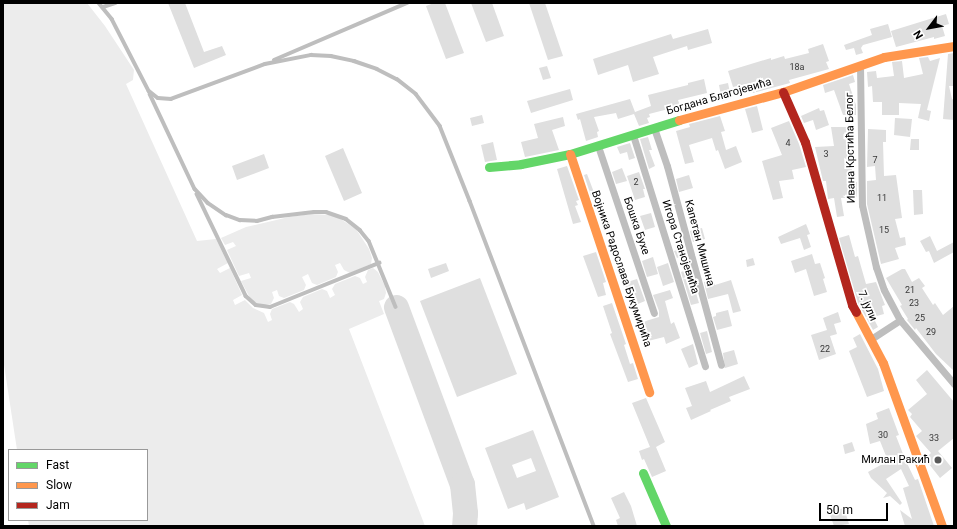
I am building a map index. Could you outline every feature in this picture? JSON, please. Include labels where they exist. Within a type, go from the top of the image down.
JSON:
[{"type":"street","name":"Богдана Благојевића","points":[[489,167],[521,164],[570,154],[654,128],[783,92],[884,57],[954,46]]},
{"type":"street","name":"Ивана Крстића Белог","points":[[860,66],[862,205],[876,267],[884,290],[900,320],[954,384]]},
{"type":"street","name":"7. јули","points":[[783,92],[805,142],[852,305],[883,363],[942,526]]},
{"type":"street","name":"Капетан Мишина","points":[[654,128],[667,166],[721,364]]},
{"type":"street","name":"Игора Станојевића","points":[[632,135],[673,258],[706,366]]},
{"type":"street","name":"Бошка Бухе","points":[[598,146],[654,313]]},
{"type":"street","name":"Војника Радослава Букумирића","points":[[570,154],[649,392]]},
{"type":"street","points":[[871,339],[900,320]]},
{"type":"street","points":[[643,473],[666,526]]},
{"type":"lane","points":[[99,3],[112,19],[149,91],[246,296],[256,305],[270,307],[378,263]]},
{"type":"lane","points":[[103,8],[115,3]]},
{"type":"lane","points":[[149,91],[158,98],[170,99],[265,64],[406,3]]},
{"type":"lane","points":[[265,64],[311,55],[331,56],[354,61],[397,79],[416,94],[429,109],[440,126],[470,201],[594,526]]},
{"type":"lane","points":[[195,189],[208,204],[226,215],[240,220],[258,221],[272,217],[314,212],[336,214],[353,224],[365,236],[396,307]]},
{"type":"shaded area","points":[[3,3],[87,3],[105,26],[134,70],[133,80],[126,84],[197,241],[216,239],[228,263],[217,269],[220,273],[230,268],[242,295],[233,300],[235,305],[245,300],[253,308],[264,313],[268,322],[272,320],[270,314],[272,309],[290,302],[294,304],[299,312],[303,309],[300,302],[303,297],[322,289],[327,291],[330,298],[335,295],[332,289],[335,284],[355,276],[360,278],[363,284],[367,282],[365,277],[368,270],[373,268],[378,272],[385,286],[386,293],[384,299],[379,301],[384,314],[349,329],[425,526],[29,526],[28,521],[148,521],[148,449],[17,449],[3,358]]},
{"type":"shaded area","points":[[312,214],[329,215],[339,218],[356,229],[369,249],[372,258],[371,264],[350,273],[344,270],[340,263],[335,265],[338,272],[336,277],[317,285],[312,283],[308,274],[302,277],[306,285],[304,290],[284,298],[279,296],[277,290],[272,292],[274,298],[271,304],[264,305],[256,303],[250,298],[241,281],[251,278],[249,273],[239,276],[227,250],[236,246],[233,242],[225,245],[221,238],[246,227],[289,217]]},
{"type":"building","points":[[168,3],[185,3],[204,52],[222,46],[226,55],[194,68]]},
{"type":"building","points":[[434,3],[445,3],[464,53],[446,59],[426,6]]},
{"type":"building","points":[[471,3],[492,3],[504,36],[486,42]]},
{"type":"building","points":[[529,3],[545,3],[563,56],[548,60]]},
{"type":"building","points":[[946,14],[949,24],[942,26],[945,36],[934,39],[934,37],[896,47],[891,31]]},
{"type":"building","points":[[888,24],[892,37],[863,45],[861,48],[863,53],[856,55],[854,48],[846,50],[844,45],[872,35],[870,29]]},
{"type":"building","points":[[708,29],[712,43],[688,50],[687,46],[653,57],[659,74],[633,82],[628,65],[598,75],[593,59],[671,34],[673,39]]},
{"type":"building","points":[[823,44],[829,61],[826,62],[829,69],[789,80],[790,83],[753,93],[750,83],[733,87],[728,71],[771,58],[771,60],[784,56],[785,59],[809,53],[808,49]]},
{"type":"building","points":[[954,53],[954,86],[949,86],[952,99],[954,100],[954,120],[943,119],[948,54]]},
{"type":"building","points":[[928,57],[930,61],[940,58],[927,110],[931,111],[929,121],[918,118],[921,104],[899,103],[899,115],[882,115],[882,102],[873,102],[872,86],[868,87],[867,72],[876,71],[877,78],[894,76],[892,62],[902,61],[904,78],[923,74],[919,58]]},
{"type":"building","points":[[547,66],[551,78],[543,80],[539,68]]},
{"type":"building","points":[[853,75],[855,82],[849,84],[856,105],[856,115],[843,115],[834,90],[825,93],[823,85]]},
{"type":"building","points":[[704,79],[707,93],[678,100],[680,106],[649,114],[650,117],[647,118],[649,123],[639,126],[634,114],[618,119],[616,113],[594,117],[599,131],[597,132],[598,137],[586,141],[580,119],[578,120],[576,114],[630,99],[635,112],[651,106],[648,95],[688,85],[688,83]]},
{"type":"building","points":[[728,83],[731,98],[722,101],[719,85]]},
{"type":"building","points":[[570,89],[573,100],[531,113],[527,101]]},
{"type":"building","points":[[757,106],[763,130],[752,133],[745,109]]},
{"type":"building","points":[[819,108],[820,111],[824,110],[829,125],[816,130],[813,120],[804,123],[801,116]]},
{"type":"building","points":[[482,115],[484,123],[472,126],[470,118]]},
{"type":"building","points":[[720,116],[725,131],[721,132],[726,150],[736,146],[742,162],[725,169],[718,150],[716,151],[712,138],[689,145],[694,162],[685,164],[676,131],[690,127],[689,124]]},
{"type":"building","points":[[563,117],[565,126],[552,130],[559,150],[525,157],[521,142],[538,138],[534,124]]},
{"type":"building","points":[[895,118],[912,119],[910,137],[894,135]]},
{"type":"building","points":[[789,121],[799,144],[806,167],[792,170],[794,179],[779,181],[783,198],[773,200],[762,161],[782,155],[771,128]]},
{"type":"building","points":[[831,127],[846,127],[848,143],[850,143],[853,182],[857,182],[857,197],[841,198],[844,216],[837,217],[834,198],[828,199],[826,181],[823,181],[815,147],[834,146]]},
{"type":"building","points":[[868,129],[886,130],[886,142],[883,142],[884,176],[896,175],[902,218],[895,219],[900,238],[905,237],[906,245],[895,248],[899,259],[881,264],[867,204],[867,181],[876,180],[875,166],[867,167]]},
{"type":"building","points":[[648,137],[652,150],[649,150],[655,166],[649,169],[640,139]]},
{"type":"building","points":[[911,139],[919,139],[919,150],[910,150]]},
{"type":"building","points":[[493,142],[497,160],[485,162],[481,145]]},
{"type":"building","points":[[630,143],[635,158],[629,160],[627,152],[620,154],[617,147]]},
{"type":"building","points":[[343,148],[362,193],[344,201],[325,156]]},
{"type":"building","points":[[264,154],[269,168],[237,180],[232,166]]},
{"type":"building","points":[[567,166],[579,200],[576,201],[578,205],[575,206],[581,222],[573,224],[557,169]]},
{"type":"building","points":[[622,168],[627,181],[616,184],[612,172]]},
{"type":"building","points":[[639,172],[645,189],[643,189],[645,197],[635,200],[627,176]]},
{"type":"building","points":[[587,174],[595,195],[591,196],[584,175]]},
{"type":"building","points":[[689,175],[693,188],[679,192],[676,179]]},
{"type":"building","points":[[913,190],[922,190],[923,214],[914,215]]},
{"type":"building","points":[[651,213],[655,227],[645,230],[640,216]]},
{"type":"building","points":[[806,224],[810,234],[807,235],[811,247],[804,250],[800,238],[781,244],[778,237]]},
{"type":"building","points":[[702,228],[705,239],[693,242],[690,231]]},
{"type":"building","points":[[849,235],[855,257],[858,256],[866,284],[876,282],[885,305],[882,306],[884,314],[873,317],[878,327],[873,330],[858,303],[839,238]]},
{"type":"building","points":[[930,236],[937,251],[954,242],[954,252],[934,263],[929,251],[926,252],[920,241]]},
{"type":"building","points":[[684,248],[685,255],[677,258],[674,251]]},
{"type":"building","points":[[596,252],[606,282],[603,283],[606,295],[598,297],[583,256]]},
{"type":"building","points":[[812,254],[815,264],[820,263],[825,278],[823,279],[827,292],[814,296],[806,269],[795,273],[791,261]]},
{"type":"building","points":[[653,257],[658,274],[647,277],[642,261]]},
{"type":"building","points":[[753,258],[755,265],[747,267],[746,260]]},
{"type":"building","points":[[446,263],[449,271],[431,278],[428,269]]},
{"type":"building","points":[[668,263],[674,282],[663,286],[657,267]]},
{"type":"building","points":[[689,269],[699,303],[691,305],[681,272]]},
{"type":"building","points":[[902,269],[905,269],[912,282],[919,278],[925,286],[922,288],[933,305],[935,303],[943,315],[954,306],[954,371],[936,354],[916,328],[915,330],[907,320],[908,319],[900,306],[902,305],[886,278]]},
{"type":"building","points":[[480,278],[517,374],[457,397],[420,301]]},
{"type":"building","points":[[637,279],[645,301],[633,306],[624,283]]},
{"type":"building","points":[[713,280],[715,285],[731,280],[741,311],[733,313],[728,294],[708,299],[704,282]]},
{"type":"building","points":[[670,290],[673,298],[665,301],[671,324],[674,322],[680,338],[666,344],[664,337],[644,342],[639,323],[659,317],[659,311],[653,295]]},
{"type":"building","points":[[612,303],[626,344],[624,345],[630,364],[633,363],[638,379],[628,382],[610,334],[612,333],[603,306]]},
{"type":"building","points":[[728,310],[732,326],[717,330],[713,317],[716,316],[716,313]]},
{"type":"building","points":[[838,312],[841,322],[834,324],[837,334],[830,336],[836,354],[819,360],[811,335],[827,330],[823,318]]},
{"type":"building","points":[[707,331],[712,352],[706,354],[700,333]]},
{"type":"building","points":[[860,334],[878,369],[884,391],[867,397],[849,351],[857,347],[853,338]]},
{"type":"building","points":[[693,344],[698,364],[689,368],[681,349]]},
{"type":"building","points":[[734,350],[738,364],[725,368],[723,353]]},
{"type":"building","points":[[927,370],[954,402],[954,438],[938,451],[952,468],[940,478],[925,459],[931,453],[916,436],[922,431],[910,417],[912,414],[908,410],[927,394],[916,380]]},
{"type":"building","points":[[744,376],[750,389],[729,397],[731,401],[691,420],[686,408],[692,406],[685,388],[706,381],[710,392]]},
{"type":"building","points":[[646,398],[665,442],[656,447],[666,471],[652,477],[644,459],[642,460],[639,451],[650,447],[632,403]]},
{"type":"building","points":[[889,408],[899,435],[896,436],[915,480],[918,479],[934,526],[905,526],[900,510],[912,519],[903,488],[909,486],[901,469],[886,479],[902,503],[900,505],[890,496],[883,498],[887,493],[871,478],[868,472],[888,461],[880,441],[870,444],[866,424],[878,419],[876,413]]},
{"type":"building","points":[[533,430],[559,497],[526,510],[524,503],[508,509],[485,448]],"holes":[[[531,458],[536,471],[517,478],[512,465]]]},
{"type":"building","points":[[852,442],[855,451],[845,454],[843,445]]},
{"type":"building","points":[[624,492],[631,506],[637,526],[618,526],[616,520],[620,518],[611,498]]},
{"type":"building","points":[[844,508],[849,524],[834,526],[829,512]]},
{"type":"taxiway","points":[[396,307],[462,484],[465,513],[464,526]]},
{"type":"traffic: fast","points":[[489,167],[521,164],[570,154],[679,120]]},
{"type":"traffic: fast","points":[[643,473],[666,526]]},
{"type":"traffic: slow","points":[[679,120],[783,92],[884,57],[954,46]]},
{"type":"traffic: slow","points":[[570,154],[649,392]]},
{"type":"traffic: slow","points":[[856,312],[883,363],[942,526]]},
{"type":"traffic: jam","points":[[783,92],[805,142],[852,305],[856,312]]},
{"type":"place","name":"Милан Ракић","points":[[938,460]]}]
